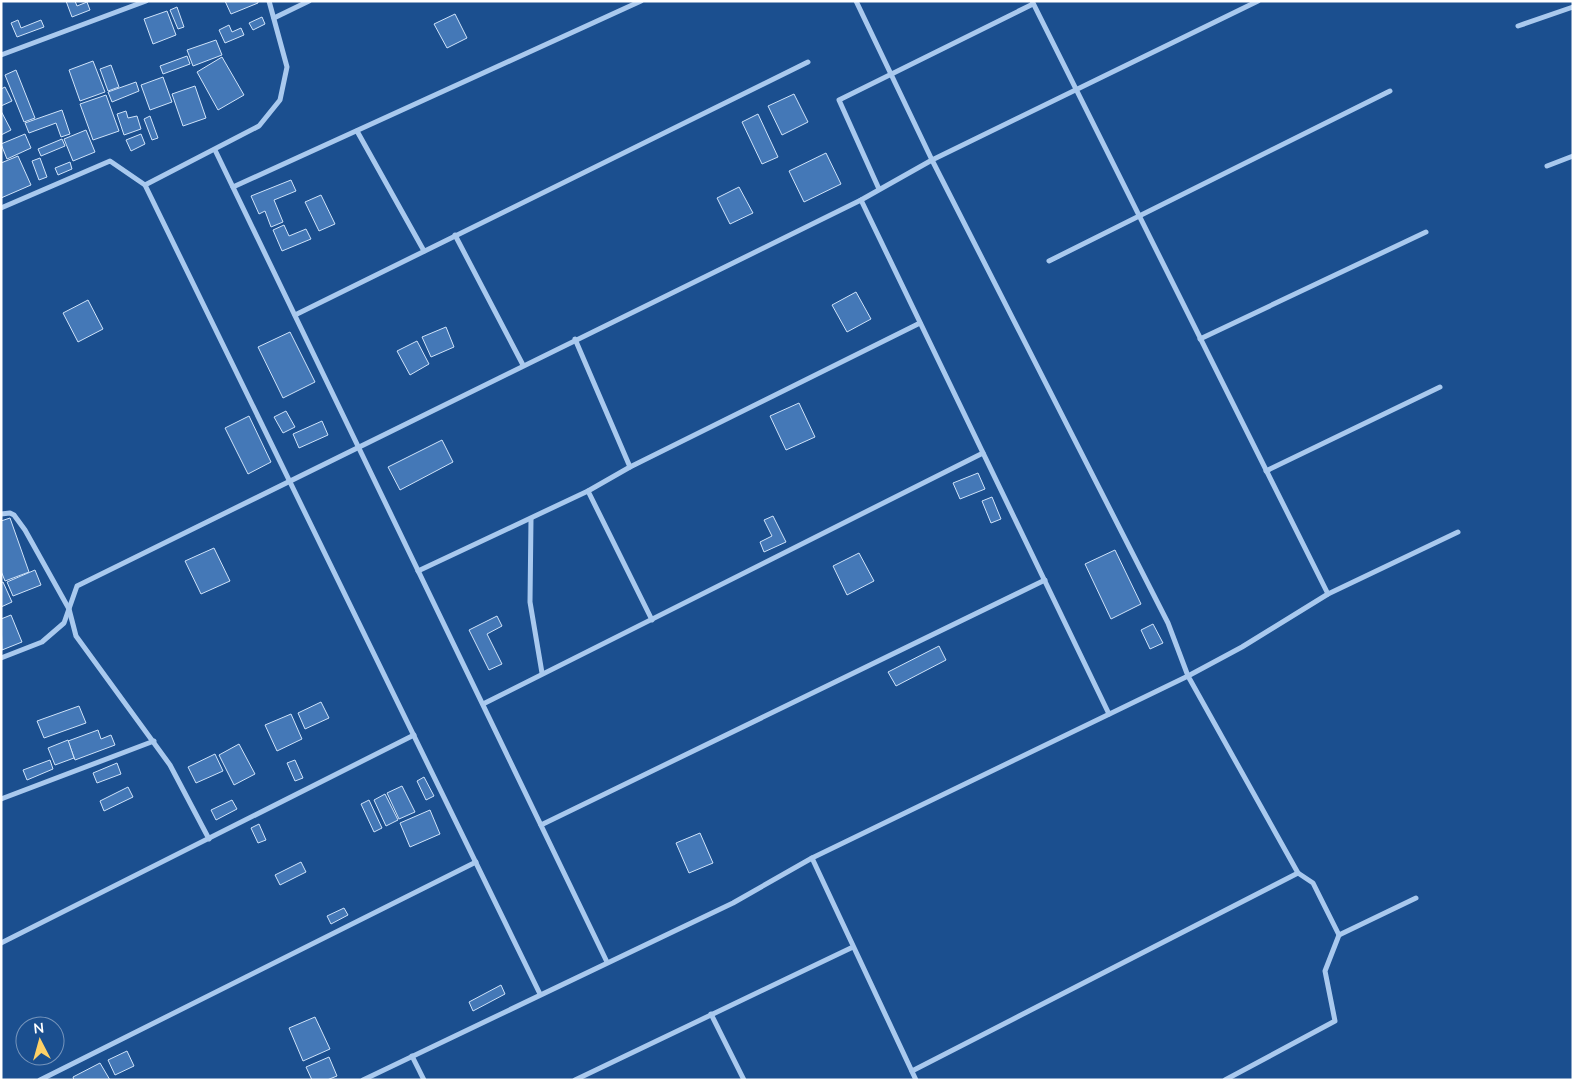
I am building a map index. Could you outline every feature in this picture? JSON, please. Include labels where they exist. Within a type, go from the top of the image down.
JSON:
[{"type":"street","points":[[1,55],[146,1]]},
{"type":"street","points":[[145,185],[216,150],[259,126],[280,100],[287,67],[270,1]]},
{"type":"street","points":[[274,18],[309,1]]},
{"type":"street","points":[[233,188],[641,1]]},
{"type":"street","points":[[856,1],[932,160],[1168,623],[1188,676],[1298,873],[1313,882],[1339,935]]},
{"type":"street","points":[[1,658],[42,642],[64,623],[77,586],[861,200],[932,160],[1258,1]]},
{"type":"street","points":[[879,189],[839,100],[1032,2],[1328,594]]},
{"type":"street","points":[[1518,26],[1573,7]]},
{"type":"street","points":[[295,315],[808,62]]},
{"type":"street","points":[[1049,261],[1390,91]]},
{"type":"street","points":[[357,131],[424,251]]},
{"type":"street","points":[[216,150],[607,962]]},
{"type":"street","points":[[1547,166],[1573,156]]},
{"type":"street","points":[[1,208],[110,161],[145,185],[540,994]]},
{"type":"street","points":[[861,200],[1109,714]]},
{"type":"street","points":[[1200,339],[1426,232]]},
{"type":"street","points":[[455,235],[523,365]]},
{"type":"street","points":[[418,571],[588,492],[630,466],[920,323]]},
{"type":"street","points":[[576,339],[630,466]]},
{"type":"street","points":[[1266,471],[1440,387]]},
{"type":"street","points":[[483,704],[983,452]]},
{"type":"street","points":[[588,492],[652,620]]},
{"type":"street","points":[[1,514],[10,513],[14,516],[69,609],[76,636],[170,765],[209,839]]},
{"type":"street","points":[[531,518],[530,602],[542,673]]},
{"type":"street","points":[[363,1080],[733,903],[812,858],[1188,676],[1242,647],[1328,594],[1458,532]]},
{"type":"street","points":[[541,825],[1045,580]]},
{"type":"street","points":[[1,943],[414,734]]},
{"type":"street","points":[[1,799],[154,741]]},
{"type":"street","points":[[812,858],[916,1080]]},
{"type":"street","points":[[40,1080],[476,862]]},
{"type":"street","points":[[912,1071],[1298,873]]},
{"type":"street","points":[[1225,1080],[1335,1021],[1325,971],[1339,935],[1416,898]]},
{"type":"street","points":[[579,1079],[853,947]]},
{"type":"street","points":[[711,1014],[744,1080]]},
{"type":"street","points":[[412,1056],[424,1080]]},
{"type":"building","points":[[66,1],[75,1],[77,6],[87,2],[90,10],[72,17]]},
{"type":"building","points":[[225,1],[258,1],[258,3],[231,14]]},
{"type":"building","points":[[177,7],[184,27],[178,29],[170,10]]},
{"type":"building","points":[[167,11],[176,35],[153,44],[144,19]]},
{"type":"building","points":[[455,14],[467,38],[447,48],[434,24]]},
{"type":"building","points":[[262,17],[265,24],[253,30],[249,23]]},
{"type":"building","points":[[18,20],[21,28],[41,20],[44,27],[17,37],[11,23]]},
{"type":"building","points":[[229,25],[232,32],[241,28],[244,35],[225,43],[219,30]]},
{"type":"building","points":[[216,40],[222,55],[193,66],[187,50]]},
{"type":"building","points":[[187,56],[190,64],[163,74],[160,66]]},
{"type":"building","points":[[222,57],[244,95],[218,110],[197,72]]},
{"type":"building","points":[[93,61],[105,92],[80,101],[69,70]]},
{"type":"building","points":[[111,65],[119,87],[108,91],[100,69]]},
{"type":"building","points":[[16,70],[35,118],[24,122],[5,75]]},
{"type":"building","points":[[163,77],[172,102],[150,110],[141,85]]},
{"type":"building","points":[[136,82],[139,91],[112,102],[108,92]]},
{"type":"building","points":[[195,86],[206,118],[183,126],[172,94]]},
{"type":"building","points":[[5,87],[12,101],[1,106],[1,89]]},
{"type":"building","points":[[794,94],[808,122],[782,135],[768,106]]},
{"type":"building","points":[[106,95],[119,131],[93,140],[80,104]]},
{"type":"building","points":[[62,110],[70,134],[61,137],[56,123],[29,133],[25,123]]},
{"type":"building","points":[[1,111],[11,130],[1,135]]},
{"type":"building","points":[[126,111],[128,118],[137,116],[141,129],[124,135],[117,114]]},
{"type":"building","points":[[758,114],[778,157],[762,164],[742,122]]},
{"type":"building","points":[[150,116],[158,138],[152,140],[144,119]]},
{"type":"building","points":[[86,130],[95,152],[73,161],[64,139]]},
{"type":"building","points":[[25,134],[31,148],[7,159],[1,144]]},
{"type":"building","points":[[141,134],[145,144],[131,151],[126,140]]},
{"type":"building","points":[[62,139],[65,146],[41,156],[38,149]]},
{"type":"building","points":[[826,153],[841,184],[804,202],[789,171]]},
{"type":"building","points":[[18,156],[31,185],[1,198],[1,163]]},
{"type":"building","points":[[40,158],[47,177],[39,180],[32,161]]},
{"type":"building","points":[[70,162],[72,169],[58,175],[55,168]]},
{"type":"building","points":[[291,180],[296,191],[274,200],[283,222],[271,227],[265,211],[259,214],[251,196]]},
{"type":"building","points":[[739,187],[753,213],[730,224],[717,198]]},
{"type":"building","points":[[321,195],[335,224],[319,231],[305,202]]},
{"type":"building","points":[[284,225],[289,236],[306,229],[311,239],[282,251],[273,230]]},
{"type":"building","points":[[856,292],[871,319],[847,332],[832,305]]},
{"type":"building","points":[[88,300],[103,329],[78,342],[63,313]]},
{"type":"building","points":[[446,327],[454,347],[431,357],[422,337]]},
{"type":"building","points":[[290,332],[315,382],[283,398],[258,347]]},
{"type":"building","points":[[417,341],[429,364],[410,375],[397,351]]},
{"type":"building","points":[[799,403],[815,437],[786,450],[770,416]]},
{"type":"building","points":[[286,411],[295,427],[283,433],[274,417]]},
{"type":"building","points":[[249,416],[271,462],[248,474],[225,428]]},
{"type":"building","points":[[322,421],[328,435],[299,448],[293,434]]},
{"type":"building","points":[[442,440],[453,462],[400,490],[388,467]]},
{"type":"building","points":[[978,473],[985,489],[960,499],[953,483]]},
{"type":"building","points":[[992,497],[1001,519],[991,523],[982,501]]},
{"type":"building","points":[[773,516],[786,542],[764,552],[760,542],[772,536],[764,520]]},
{"type":"building","points":[[10,518],[29,572],[5,581],[1,571],[1,521]]},
{"type":"building","points":[[214,548],[230,581],[201,594],[185,561]]},
{"type":"building","points":[[1115,550],[1141,604],[1111,619],[1085,564]]},
{"type":"building","points":[[859,553],[874,581],[847,595],[833,566]]},
{"type":"building","points":[[35,570],[41,585],[13,596],[7,582]]},
{"type":"building","points":[[3,582],[12,602],[1,607],[1,583]]},
{"type":"building","points":[[11,615],[22,642],[2,650],[1,619]]},
{"type":"building","points":[[497,616],[502,626],[487,634],[502,664],[489,670],[469,630]]},
{"type":"building","points":[[1153,624],[1163,643],[1150,649],[1141,630]]},
{"type":"building","points":[[939,646],[946,660],[896,686],[888,672]]},
{"type":"building","points":[[321,702],[329,718],[305,729],[298,713]]},
{"type":"building","points":[[79,706],[86,723],[44,738],[37,721]]},
{"type":"building","points":[[291,714],[302,739],[277,751],[265,725]]},
{"type":"building","points":[[98,730],[101,739],[111,735],[115,745],[75,760],[68,741]]},
{"type":"building","points":[[68,740],[74,758],[55,765],[48,748]]},
{"type":"building","points":[[239,744],[255,774],[234,785],[219,755]]},
{"type":"building","points":[[215,754],[223,771],[196,783],[188,767]]},
{"type":"building","points":[[50,760],[53,769],[27,780],[23,770]]},
{"type":"building","points":[[295,760],[303,778],[295,781],[287,763]]},
{"type":"building","points":[[117,763],[121,774],[97,783],[93,773]]},
{"type":"building","points":[[424,777],[434,796],[426,800],[417,781]]},
{"type":"building","points":[[402,786],[415,812],[399,819],[387,793]]},
{"type":"building","points":[[128,787],[133,797],[104,811],[100,801]]},
{"type":"building","points":[[385,794],[398,820],[386,826],[374,800]]},
{"type":"building","points":[[232,800],[237,809],[216,820],[211,810]]},
{"type":"building","points":[[369,800],[382,828],[374,832],[361,804]]},
{"type":"building","points":[[430,810],[440,834],[410,847],[400,823]]},
{"type":"building","points":[[259,824],[266,840],[258,843],[251,828]]},
{"type":"building","points":[[700,833],[713,863],[689,873],[676,843]]},
{"type":"building","points":[[301,862],[306,872],[280,885],[275,875]]},
{"type":"building","points":[[344,908],[348,915],[331,924],[327,916]]},
{"type":"building","points":[[501,985],[505,994],[473,1011],[469,1002]]},
{"type":"building","points":[[315,1017],[330,1049],[303,1061],[289,1028]]},
{"type":"building","points":[[127,1051],[134,1066],[115,1075],[108,1060]]},
{"type":"building","points":[[329,1057],[337,1076],[327,1080],[312,1080],[306,1067]]},
{"type":"building","points":[[100,1063],[110,1080],[74,1080],[73,1077]]}]
